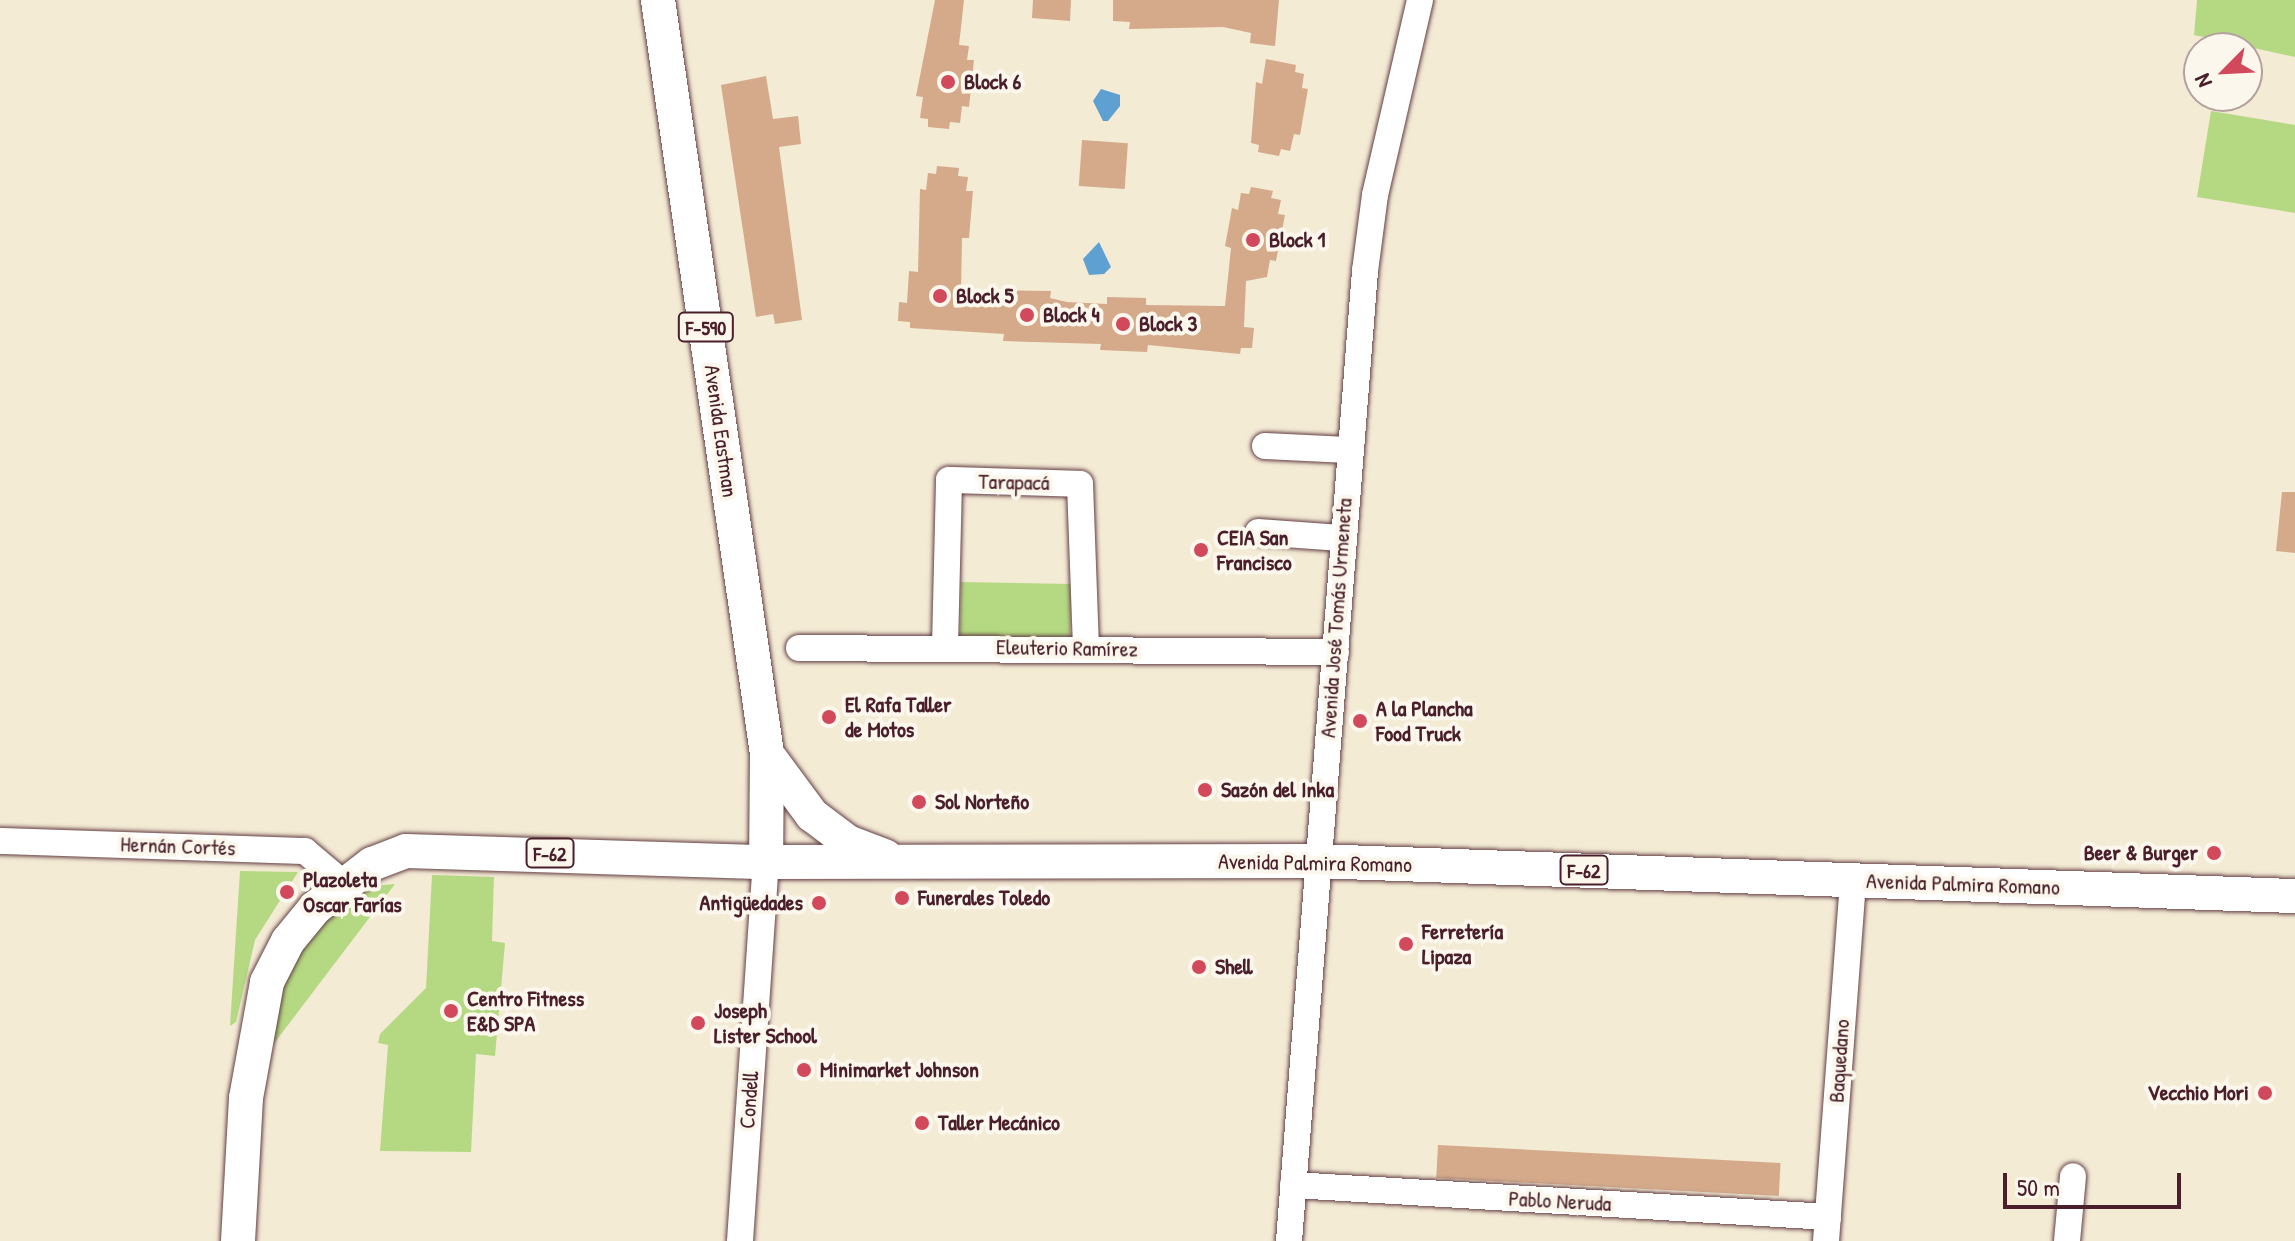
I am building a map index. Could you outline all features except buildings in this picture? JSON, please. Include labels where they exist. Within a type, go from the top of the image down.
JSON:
[{"type":"main road","name":"Avenida Eastman","points":[[658,0],[767,754],[766,862]]},
{"type":"main road","points":[[767,754],[796,798],[829,830],[869,852],[913,862]]},
{"type":"main road","name":"Avenida Palmira Romano","points":[[344,884],[387,857],[425,848],[766,862],[1315,861],[2295,896]]},
{"type":"main road","name":"F-62","points":[[238,1241],[246,1098],[267,982],[302,922],[344,884]]},
{"type":"street","name":"Avenida José Tomás Urmeneta","points":[[1289,1241],[1315,861],[1336,652],[1348,450],[1375,195],[1420,0]]},
{"type":"street","points":[[1265,446],[1348,450]]},
{"type":"street","name":"Tarapacá","points":[[945,646],[949,480],[1080,484],[1086,648]]},
{"type":"street","points":[[1258,532],[1341,538]]},
{"type":"street","name":"Eleuterio Ramírez","points":[[799,648],[945,646],[1336,652]]},
{"type":"street","name":"Hernán Cortés","points":[[0,841],[305,851],[344,884]]},
{"type":"street","name":"Condell","points":[[740,1241],[766,862]]},
{"type":"street","name":"Baquedano","points":[[1827,1229],[1853,880]]},
{"type":"street","points":[[2067,1241],[2073,1176]]},
{"type":"street","name":"Pablo Neruda","points":[[1293,1185],[1827,1229]]},
{"type":"green space","points":[[2197,0],[2295,0],[2295,57],[2263,50],[2263,32],[2194,32]]},
{"type":"green space","points":[[2211,112],[2295,125],[2295,213],[2197,197]]},
{"type":"green space","points":[[961,582],[1071,584],[1070,643],[960,641]]},
{"type":"green space","points":[[240,871],[298,872],[255,940],[236,1022],[230,1026]]},
{"type":"green space","name":"Centro Fitness E&D SPA","points":[[432,875],[494,877],[492,941],[505,943],[495,1056],[476,1054],[471,1152],[380,1151],[388,1045],[378,1043],[380,1034],[426,988]]},
{"type":"green space","points":[[395,884],[266,1054],[270,1023],[299,946],[334,906],[372,886]]},
{"type":"water","points":[[1101,89],[1120,95],[1120,106],[1108,121],[1103,121],[1093,101]]},
{"type":"water","points":[[1099,242],[1111,267],[1104,274],[1089,275],[1083,259]]},
{"type":"place","name":"Block 6","points":[[948,82]]},
{"type":"place","name":"Block 1","points":[[1253,240]]},
{"type":"place","name":"Block 5","points":[[940,296]]},
{"type":"place","name":"Block 4","points":[[1027,315]]},
{"type":"place","name":"Block 3","points":[[1123,324]]},
{"type":"place","name":"CEIA San Francisco","points":[[1201,550]]},
{"type":"place","name":"El Rafa Taller de Motos","points":[[829,717]]},
{"type":"place","name":"A la Plancha Food Truck","points":[[1360,721]]},
{"type":"place","name":"Sazón del Inka","points":[[1205,790]]},
{"type":"place","name":"Sol Norteño","points":[[919,802]]},
{"type":"place","name":"Beer & Burger","points":[[2214,853]]},
{"type":"place","name":"Plazoleta Oscar Farías","points":[[287,892]]},
{"type":"place","name":"Funerales Toledo","points":[[902,898]]},
{"type":"place","name":"Antigüedades","points":[[819,903]]},
{"type":"place","name":"Ferretería Lipaza","points":[[1406,944]]},
{"type":"place","name":"Shell","points":[[1199,967]]},
{"type":"place","name":"Centro Fitness E&D SPA","points":[[451,1011]]},
{"type":"place","name":"Joseph Lister School","points":[[698,1023]]},
{"type":"place","name":"Minimarket Johnson","points":[[804,1070]]},
{"type":"place","name":"Vecchio Mori","points":[[2265,1093]]},
{"type":"place","name":"Taller Mecánico","points":[[922,1123]]}]
